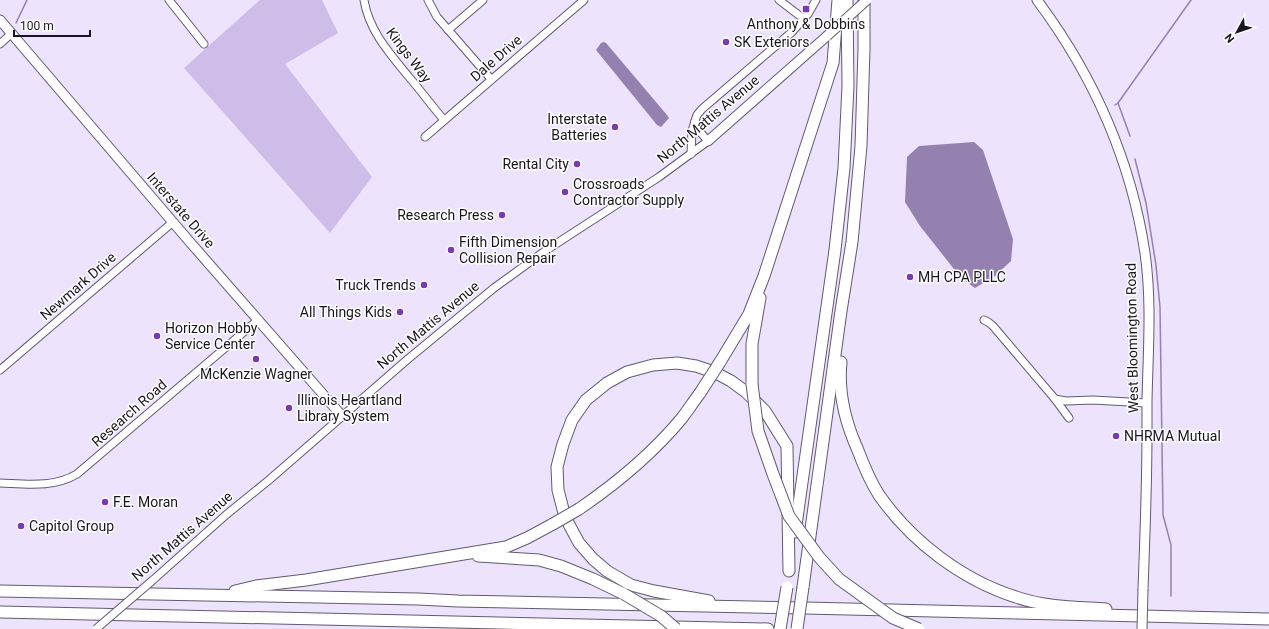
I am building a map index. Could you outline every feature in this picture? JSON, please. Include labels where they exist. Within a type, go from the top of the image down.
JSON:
[{"type":"highway","points":[[221,595],[256,586],[306,580],[506,547],[528,538],[597,497],[628,473],[659,444],[683,417],[720,362],[748,314],[764,276],[833,63],[838,0]]},
{"type":"highway","points":[[780,629],[834,257],[844,168],[848,86],[847,0]]},
{"type":"highway","points":[[797,629],[856,206],[861,146],[864,0]]},
{"type":"highway","points":[[848,270],[840,373],[843,407],[853,439],[868,475],[878,493],[910,532],[944,560],[968,576],[1015,597],[1043,604],[1117,609],[1192,618]]},
{"type":"highway","points":[[764,276],[752,344],[752,384],[758,431],[789,516],[819,556],[839,579],[893,618],[919,629]]},
{"type":"highway","points":[[743,607],[654,591],[631,585],[607,571],[593,559],[579,543],[565,517],[558,490],[557,467],[563,444],[572,420],[586,400],[607,383],[627,372],[653,365],[677,363],[696,366],[714,372],[731,381],[746,392],[760,406],[787,446],[789,571]]},
{"type":"highway","points":[[459,554],[539,560],[561,566],[624,594],[661,616],[676,629]]},
{"type":"highway","points":[[0,591],[418,598],[466,601],[1269,619]]},
{"type":"highway","points":[[0,612],[768,629]]},
{"type":"highway","points":[[409,621],[491,629]]},
{"type":"main road","name":"North Mattis Avenue","points":[[708,142],[867,0]]},
{"type":"main road","name":"West Bloomington Road","points":[[1037,0],[1066,41],[1090,82],[1113,133],[1128,179],[1141,231],[1147,273],[1149,324],[1142,629]]},
{"type":"main road","name":"Interstate Drive","points":[[0,20],[342,416]]},
{"type":"street","points":[[169,0],[204,44]]},
{"type":"street","name":"Kings Way","points":[[364,0],[372,26],[379,38],[444,120]]},
{"type":"street","points":[[428,0],[437,17],[491,79]]},
{"type":"street","points":[[448,30],[483,0]]},
{"type":"street","name":"Dale Drive","points":[[425,137],[584,0]]},
{"type":"street","points":[[779,0],[804,19]]},
{"type":"street","points":[[691,154],[692,131],[697,115],[702,109],[792,32],[804,19],[816,0]]},
{"type":"street","points":[[0,44],[12,34]]},
{"type":"street","points":[[695,120],[701,133],[708,142]]},
{"type":"street","name":"North Mattis Avenue","points":[[95,629],[466,310],[545,252],[625,201],[708,142]]},
{"type":"street","name":"Newmark Drive","points":[[0,370],[173,222]]},
{"type":"street","name":"Research Road","points":[[0,483],[50,484],[65,480],[77,474],[258,320]]},
{"type":"street","points":[[984,320],[993,326],[1055,399],[1069,418]]},
{"type":"street","points":[[1055,399],[1066,401],[1092,400],[1147,402]]},
{"type":"shaded area","points":[[260,0],[322,0],[338,33],[285,64],[372,177],[330,233],[184,68]]},
{"type":"shaded area","points":[[604,42],[667,115],[669,118],[661,127],[657,125],[596,50],[601,43]]},
{"type":"shaded area","points":[[974,142],[983,150],[1013,239],[1011,261],[995,276],[975,288],[961,278],[920,226],[905,202],[907,157],[919,146]]},
{"type":"waterway","points":[[16,23],[27,0]]},
{"type":"waterway","points":[[1115,105],[1118,103],[1191,0]]},
{"type":"waterway","points":[[1118,103],[1130,136]]},
{"type":"waterway","points":[[1135,159],[1146,203],[1156,265],[1160,307],[1163,515],[1171,545],[1171,596]]},
{"type":"place","name":"Anthony & Dobbins","points":[[806,9]]},
{"type":"place","name":"SK Exteriors","points":[[726,42]]},
{"type":"place","name":"Interstate Batteries","points":[[615,127]]},
{"type":"place","name":"Rental City","points":[[577,164]]},
{"type":"place","name":"Crossroads Contractor Supply","points":[[565,192]]},
{"type":"place","name":"Research Press","points":[[502,215]]},
{"type":"place","name":"Fifth Dimension Collision Repair","points":[[451,250]]},
{"type":"place","name":"MH CPA PLLC","points":[[910,277]]},
{"type":"place","name":"Truck Trends","points":[[424,285]]},
{"type":"place","name":"All Things Kids","points":[[400,312]]},
{"type":"place","name":"Horizon Hobby Service Center","points":[[157,336]]},
{"type":"place","name":"McKenzie Wagner","points":[[256,359]]},
{"type":"place","name":"Illinois Heartland Library System","points":[[289,408]]},
{"type":"place","name":"NHRMA Mutual","points":[[1116,436]]},
{"type":"place","name":"F.E. Moran","points":[[105,502]]},
{"type":"place","name":"Capitol Group","points":[[21,526]]}]
